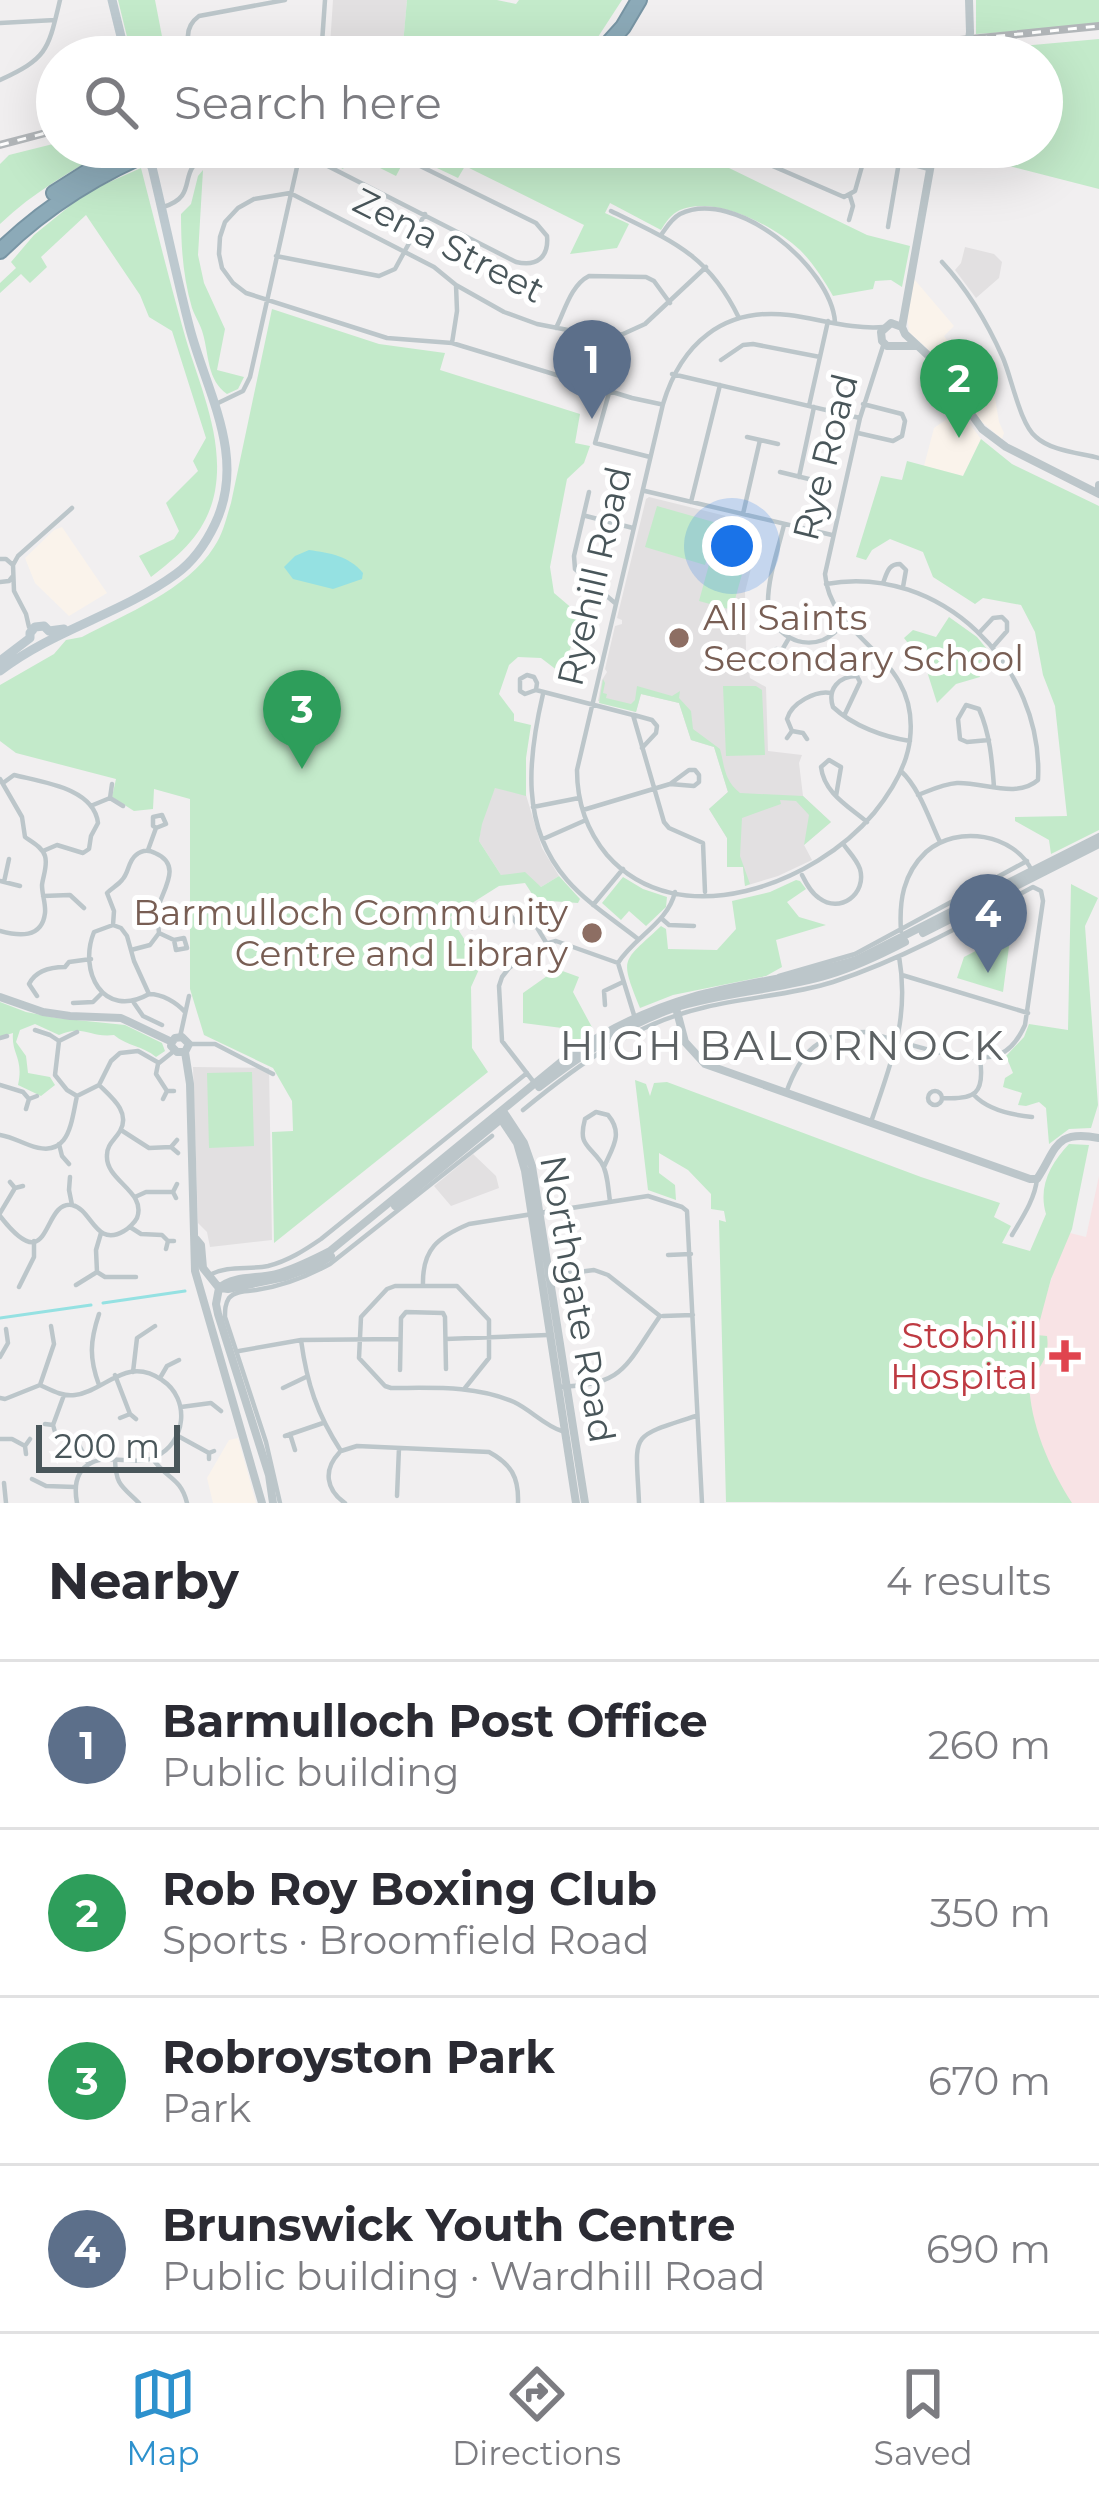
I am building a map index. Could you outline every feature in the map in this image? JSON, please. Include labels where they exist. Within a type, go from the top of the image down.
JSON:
[{"type":"highway","points":[[615,36],[638,0]]},
{"type":"highway","points":[[627,36],[648,0]]},
{"type":"highway","points":[[0,240],[63,187],[97,168]]},
{"type":"highway","points":[[0,251],[54,203],[114,168]]},
{"type":"main road","points":[[112,0],[121,36]]},
{"type":"main road","points":[[0,661],[40,636],[81,626],[181,572],[204,546],[227,491],[228,460],[216,404],[192,334],[152,168]]},
{"type":"main road","points":[[0,671],[40,636]]},
{"type":"street","points":[[187,36],[199,16],[285,0]]},
{"type":"street","points":[[323,36],[326,0]]},
{"type":"street","points":[[969,0],[970,36]]},
{"type":"street","points":[[50,36],[62,2]]},
{"type":"street","points":[[0,22],[55,20]]},
{"type":"street","points":[[0,80],[36,61]]},
{"type":"street","points":[[162,207],[183,197],[192,168]]},
{"type":"street","points":[[216,404],[243,392],[250,376],[297,168]]},
{"type":"street","points":[[332,168],[516,262],[541,260],[548,244],[543,228],[424,168]]},
{"type":"street","points":[[778,168],[844,196],[855,191],[860,168]]},
{"type":"street","points":[[888,227],[898,168]]},
{"type":"street","points":[[892,335],[904,307],[929,169],[925,168]]},
{"type":"street","points":[[290,194],[254,199],[226,222],[220,237],[222,268],[246,292],[387,338],[452,343],[663,404]]},
{"type":"street","name":"Zena Street","points":[[290,194],[434,267],[503,312],[591,335],[613,336],[645,324],[706,267]]},
{"type":"street","points":[[849,220],[850,196]]},
{"type":"street","points":[[661,236],[671,220],[707,209],[760,225],[795,250],[814,272],[830,300],[832,321],[820,356],[799,477]]},
{"type":"street","points":[[611,211],[661,236],[706,267],[724,288],[739,318],[783,314],[832,321],[869,328],[917,346],[932,359],[982,429],[1006,447],[1099,488]]},
{"type":"street","points":[[276,256],[380,276],[394,269],[424,214]]},
{"type":"street","points":[[942,262],[981,310],[1027,427],[1048,445],[1099,458]]},
{"type":"street","points":[[556,328],[574,289],[590,276],[646,277],[670,303]]},
{"type":"street","points":[[452,343],[456,285]]},
{"type":"street","name":"Ryehill Road","points":[[675,892],[641,881],[600,846],[579,798],[577,770],[672,374],[698,341],[739,318]]},
{"type":"street","name":"Rye Road","points":[[675,892],[705,895],[753,890],[800,873],[867,822],[901,771],[910,741],[908,707],[897,676],[831,602],[825,565],[863,404],[892,335]]},
{"type":"street","points":[[721,360],[753,344],[820,356]]},
{"type":"street","points":[[672,374],[860,418]]},
{"type":"street","points":[[691,502],[720,385]]},
{"type":"street","points":[[610,392],[596,443],[650,457]]},
{"type":"street","points":[[856,433],[893,441],[902,436],[902,413],[863,404]]},
{"type":"street","points":[[747,437],[778,444]]},
{"type":"street","points":[[743,514],[760,440]]},
{"type":"street","points":[[780,472],[813,480]]},
{"type":"street","points":[[642,490],[832,535]]},
{"type":"street","points":[[590,492],[575,569],[616,603]]},
{"type":"street","points":[[40,636],[14,591],[13,566],[18,556],[72,508]]},
{"type":"street","points":[[584,516],[633,528]]},
{"type":"street","points":[[785,524],[768,605],[773,623],[789,638],[804,642],[822,640],[845,622]]},
{"type":"street","points":[[3,559],[18,556]]},
{"type":"street","points":[[3,559],[13,566]]},
{"type":"street","points":[[884,583],[888,568],[900,564],[906,570],[903,587]]},
{"type":"street","points":[[13,576],[1,582],[14,591]]},
{"type":"street","points":[[826,584],[861,580],[903,587],[979,633],[1014,674],[1031,715],[1037,779],[1028,788],[945,784],[918,796]]},
{"type":"street","points":[[979,633],[993,618],[1002,617],[1007,631],[993,647]]},
{"type":"street","points":[[782,650],[789,638]]},
{"type":"street","points":[[844,716],[860,678],[853,675],[843,678],[831,693],[833,707],[844,716],[888,737],[910,741]]},
{"type":"street","points":[[536,690],[652,720],[657,726],[655,735],[642,748]]},
{"type":"street","points":[[793,731],[788,718],[792,708],[820,692],[831,693]]},
{"type":"street","points":[[544,694],[530,762],[533,807],[543,839],[566,878],[638,939]]},
{"type":"street","points":[[989,740],[960,739],[958,719],[967,705],[979,709],[989,740],[994,787]]},
{"type":"street","points":[[633,715],[666,826],[703,843],[705,895]]},
{"type":"street","points":[[787,738],[793,731]]},
{"type":"street","points":[[793,731],[807,740]]},
{"type":"street","points":[[836,796],[841,767],[829,760],[821,767],[824,784],[836,796],[867,822]]},
{"type":"street","points":[[901,771],[940,842]]},
{"type":"street","points":[[0,931],[31,934],[46,912],[46,858],[25,837],[22,817],[2,781],[14,776],[40,780],[93,805],[98,823],[89,848],[74,852],[57,844],[43,851]]},
{"type":"street","points":[[110,798],[112,784]]},
{"type":"street","points":[[583,810],[670,784]]},
{"type":"street","points":[[93,805],[110,798]]},
{"type":"street","points":[[110,798],[123,806]]},
{"type":"street","points":[[533,807],[579,798]]},
{"type":"street","points":[[543,839],[586,820]]},
{"type":"street","points":[[148,850],[156,828]]},
{"type":"street","points":[[901,931],[903,887],[925,853],[940,842],[987,837],[1010,845],[1028,861],[1034,874]]},
{"type":"street","points":[[195,1238],[201,1245],[203,1268],[219,1288],[285,1277],[330,1256],[539,1088],[675,1008],[826,984],[899,956],[1034,874],[1099,841]]},
{"type":"street","points":[[800,873],[825,902],[848,901],[857,892],[861,876],[844,844]]},
{"type":"street","points":[[113,926],[114,910],[107,892],[125,878],[137,854],[148,850],[158,854],[169,874],[157,914],[159,933],[150,945],[131,950]]},
{"type":"street","points":[[9,859],[2,882],[20,886]]},
{"type":"street","points":[[775,983],[781,974],[855,954],[1028,861]]},
{"type":"street","points":[[593,905],[623,869]]},
{"type":"street","points":[[523,1110],[586,1043],[636,1020],[775,983],[825,976],[968,912],[1034,887],[1041,891],[1028,1013],[1020,1036],[1003,1054],[980,1059],[852,1032],[819,1042],[796,1065],[786,1093]]},
{"type":"street","points":[[618,963],[670,910],[675,892]]},
{"type":"street","points":[[43,896],[70,895],[84,908]]},
{"type":"street","points":[[78,901],[85,896]]},
{"type":"street","points":[[472,928],[506,909],[517,924],[533,921],[547,944]]},
{"type":"street","points":[[661,918],[669,926],[694,926]]},
{"type":"street","points":[[481,922],[488,934]]},
{"type":"street","points":[[149,994],[121,928],[94,932],[91,959],[101,994],[134,1002],[158,994],[185,1012]]},
{"type":"street","points":[[159,933],[174,940]]},
{"type":"street","points":[[539,1088],[502,1041],[499,986],[509,968],[556,941],[618,963]]},
{"type":"street","points":[[872,1122],[899,1040],[903,1008],[899,956]]},
{"type":"street","points":[[19,988],[50,967],[64,968],[69,962],[91,959]]},
{"type":"street","points":[[618,963],[636,1020]]},
{"type":"street","points":[[902,975],[1028,1013]]},
{"type":"street","points":[[605,1004],[601,990],[622,982]]},
{"type":"street","points":[[29,984],[37,996]]},
{"type":"street","points":[[73,1003],[92,1002],[101,994]]},
{"type":"street","points":[[189,996],[180,1045],[190,1084],[195,1271],[262,1503]]},
{"type":"street","points":[[0,997],[56,1014],[121,1018],[180,1045],[215,1043],[272,1074]]},
{"type":"street","points":[[134,1002],[143,1016],[161,1025]]},
{"type":"street","points":[[675,1008],[685,1042],[705,1064],[1037,1179]]},
{"type":"street","points":[[34,1030],[58,1041]]},
{"type":"street","points":[[58,1041],[77,1032]]},
{"type":"street","points":[[58,1041],[56,1075],[77,1096]]},
{"type":"street","points":[[163,1099],[171,1091],[156,1074],[159,1063],[180,1045]]},
{"type":"street","points":[[77,1096],[99,1085],[120,1053],[138,1052],[159,1063]]},
{"type":"street","points":[[942,1098],[964,1100],[974,1095],[982,1078],[980,1059]]},
{"type":"street","points":[[210,1276],[218,1270],[267,1266],[300,1253],[527,1073]]},
{"type":"street","points":[[0,1085],[23,1092],[29,1099]]},
{"type":"street","points":[[16,1186],[0,1215],[21,1240],[34,1241],[46,1233],[56,1211],[72,1205],[101,1233],[112,1235],[130,1227],[136,1219],[135,1197],[109,1168],[106,1157],[124,1119],[99,1085]]},
{"type":"street","points":[[974,1095],[982,1104],[1032,1118]]},
{"type":"street","points":[[29,1099],[38,1096]]},
{"type":"street","points":[[0,1136],[45,1149],[59,1144],[72,1127],[77,1096]]},
{"type":"street","points":[[26,1109],[29,1099]]},
{"type":"street","points":[[1018,1116],[1021,1107]]},
{"type":"street","points":[[604,1167],[615,1146],[615,1125],[608,1115],[596,1112],[585,1119],[582,1133],[587,1150],[604,1167],[610,1201]]},
{"type":"street","name":"Northgate Road","points":[[502,1115],[517,1143],[536,1213],[580,1503]]},
{"type":"street","points":[[121,1130],[148,1148],[171,1147],[177,1140]]},
{"type":"street","points":[[276,1503],[266,1442],[238,1351],[225,1327],[226,1303],[232,1296],[305,1278],[330,1264],[492,1136]]},
{"type":"street","points":[[1012,1234],[1052,1149],[1065,1138],[1099,1138]]},
{"type":"street","points":[[59,1144],[69,1165]]},
{"type":"street","points":[[171,1147],[178,1154]]},
{"type":"street","points":[[70,1177],[72,1205]]},
{"type":"street","points":[[135,1197],[146,1192],[174,1195],[177,1184]]},
{"type":"street","points":[[423,1285],[425,1256],[446,1235],[470,1224],[648,1196],[682,1207],[687,1211],[691,1254],[702,1503]]},
{"type":"street","points":[[130,1227],[141,1234],[161,1235],[169,1244]]},
{"type":"street","points":[[97,1272],[101,1233]]},
{"type":"street","points":[[19,1287],[34,1257],[34,1241]]},
{"type":"street","points":[[668,1255],[691,1254]]},
{"type":"street","points":[[546,1276],[594,1270],[608,1275],[660,1316],[693,1315]]},
{"type":"street","points":[[97,1272],[136,1277]]},
{"type":"street","points":[[76,1285],[97,1272]]},
{"type":"street","points":[[465,1388],[487,1364],[486,1314],[457,1286],[387,1289],[361,1317],[358,1340],[361,1363],[385,1386],[465,1388],[528,1408],[554,1429],[569,1431]]},
{"type":"street","points":[[219,1288],[216,1304],[276,1503]]},
{"type":"street","points":[[400,1370],[400,1318],[406,1312],[445,1317],[446,1370]]},
{"type":"street","points":[[99,1314],[89,1349],[99,1384]]},
{"type":"street","points":[[562,1387],[608,1381],[622,1371],[660,1316]]},
{"type":"street","points":[[86,1319],[96,1324]]},
{"type":"street","points":[[40,1385],[54,1344],[51,1326]]},
{"type":"street","points":[[134,1372],[137,1338],[155,1326]]},
{"type":"street","points":[[0,1357],[8,1343],[6,1328]]},
{"type":"street","points":[[446,1339],[554,1335]]},
{"type":"street","points":[[238,1351],[301,1340],[400,1340]]},
{"type":"street","points":[[301,1340],[306,1377],[323,1423],[341,1451]]},
{"type":"street","points":[[160,1378],[167,1366],[179,1360]]},
{"type":"street","points":[[0,1398],[40,1385],[64,1395],[86,1392],[115,1375],[134,1372],[160,1378],[171,1389],[181,1407],[178,1436],[153,1459],[88,1463],[74,1487],[77,1503]]},
{"type":"street","points":[[115,1375],[133,1417],[120,1418]]},
{"type":"street","points":[[283,1388],[306,1377]]},
{"type":"street","points":[[51,1427],[64,1395]]},
{"type":"street","points":[[181,1407],[211,1403],[221,1412]]},
{"type":"street","points":[[639,1503],[639,1438],[697,1415]]},
{"type":"street","points":[[295,1450],[288,1435],[323,1423]]},
{"type":"street","points":[[66,1445],[84,1436]]},
{"type":"street","points":[[178,1436],[210,1454]]},
{"type":"street","points":[[0,1439],[27,1446]]},
{"type":"street","points":[[78,1443],[88,1463]]},
{"type":"street","points":[[345,1503],[334,1495],[329,1470],[341,1451],[357,1446],[489,1452],[506,1461],[516,1476],[518,1503]]},
{"type":"street","points":[[397,1496],[399,1447]]},
{"type":"street","points":[[153,1459],[181,1484],[187,1503]]},
{"type":"street","points":[[115,1460],[122,1489],[139,1503]]},
{"type":"street","points":[[6,1503],[2,1483],[10,1477]]},
{"type":"street","points":[[32,1479],[46,1486],[74,1487]]},
{"type":"street","points":[[325,1502],[334,1495]]},
{"type":"shaded area","points":[[333,0],[407,0],[404,36],[331,36]]},
{"type":"shaded area","points":[[965,247],[994,254],[1002,262],[999,278],[976,298],[955,270]]},
{"type":"shaded area","points":[[914,279],[954,326],[944,336],[967,368],[975,363],[983,372],[995,398],[1002,439],[982,422],[931,352],[909,332]]},
{"type":"shaded area","points":[[960,410],[981,439],[963,476],[924,466],[934,428]]},
{"type":"shaded area","name":"All Saints Secondary School","points":[[649,497],[734,518],[732,533],[757,545],[745,592],[746,650],[750,678],[766,687],[768,751],[802,755],[803,796],[831,822],[804,845],[812,860],[745,886],[743,867],[727,867],[727,838],[709,809],[728,792],[714,747],[691,740],[679,703],[641,694],[636,712],[598,701],[615,626],[622,624],[617,618]]},
{"type":"shaded area","points":[[62,527],[107,593],[69,616],[35,583],[25,558]]},
{"type":"shaded area","points":[[495,787],[526,795],[542,848],[559,876],[541,887],[501,875],[479,841]]},
{"type":"shaded area","points":[[193,1067],[269,1068],[272,1240],[210,1247],[207,1232],[198,1223]]},
{"type":"shaded area","points":[[473,1154],[496,1176],[499,1188],[451,1206],[434,1186]]},
{"type":"shaded area","name":"Stobhill Hospital","points":[[1099,1176],[1099,1503],[1065,1503],[1027,1426],[1026,1376],[1066,1232],[1086,1237]]},
{"type":"shaded area","points":[[238,1438],[256,1503],[213,1503],[207,1478],[229,1440]]},
{"type":"green space","points":[[118,0],[155,0],[162,36],[127,36]]},
{"type":"green space","points":[[407,0],[516,4],[519,0],[622,0],[599,36],[404,36]]},
{"type":"green space","points":[[976,0],[1099,0],[1099,26],[976,34]]},
{"type":"green space","points":[[1099,39],[1099,189],[1017,168],[1063,168],[1063,42]]},
{"type":"green space","points":[[36,148],[36,168],[78,168],[0,224],[0,164],[9,155]]},
{"type":"green space","points":[[141,168],[208,409],[217,470],[211,505],[199,530],[151,577],[139,556],[174,539],[179,531],[166,503],[198,471],[193,461],[206,438],[172,331],[149,317],[140,295],[86,215],[41,257],[47,267],[30,283],[21,274],[0,293],[0,283],[16,268],[11,262],[34,235],[87,192]]},
{"type":"green space","points":[[437,168],[464,168],[458,178]]},
{"type":"green space","points":[[469,168],[729,168],[867,235],[910,246],[902,287],[891,280],[875,281],[873,289],[833,296],[809,260],[789,241],[727,210],[694,206],[680,210],[661,230],[610,203],[605,213],[629,224],[617,248],[570,254],[584,225]]},
{"type":"green space","points":[[203,170],[198,255],[204,283],[225,329],[217,370],[244,377],[238,389],[227,394],[212,374],[183,262],[181,214],[191,204]]},
{"type":"green space","points":[[272,309],[379,344],[445,353],[440,370],[580,414],[575,443],[590,446],[584,463],[567,479],[550,567],[554,593],[581,616],[562,674],[541,658],[518,657],[509,665],[499,694],[514,721],[531,725],[526,796],[495,788],[479,841],[501,875],[525,872],[541,887],[559,876],[580,899],[578,903],[536,900],[525,883],[499,886],[450,917],[481,965],[471,987],[472,1048],[488,1072],[274,1243],[272,1132],[293,1131],[292,1101],[273,1068],[204,1035],[190,989],[190,799],[154,789],[153,809],[134,811],[112,797],[116,779],[16,753],[0,741],[0,685],[54,654],[66,640],[82,637],[172,588],[214,547],[231,503]]},
{"type":"green space","points":[[981,439],[1012,464],[1099,506],[1099,830],[1051,854],[1049,840],[1015,821],[1015,817],[1067,816],[1055,706],[1035,632],[1021,605],[983,598],[975,604],[933,577],[923,552],[890,539],[866,560],[856,557],[881,476],[902,480],[907,461],[963,476]]},
{"type":"green space","points":[[657,506],[717,523],[705,565],[645,547]]},
{"type":"green space","points":[[716,539],[749,549],[732,610],[699,601]]},
{"type":"green space","points":[[949,617],[991,654],[976,666],[980,677],[956,684],[937,703],[925,665],[904,638],[913,630],[936,637]]},
{"type":"green space","points":[[603,679],[606,698],[631,704],[637,686],[672,696],[680,691],[679,698],[691,711],[693,729],[720,749],[728,778],[740,793],[803,796],[831,822],[804,845],[809,815],[796,801],[780,800],[781,804],[742,818],[740,856],[750,884],[745,886],[743,867],[727,867],[727,838],[709,809],[728,792],[714,747],[691,740],[679,703],[641,694],[636,712],[599,703]]},
{"type":"green space","points":[[723,686],[762,690],[765,755],[726,756]]},
{"type":"green space","points":[[623,877],[667,897],[666,907],[646,926],[629,911],[621,920],[602,903]]},
{"type":"green space","points":[[796,880],[806,889],[787,902],[799,917],[826,925],[776,940],[782,967],[766,976],[673,995],[640,1008],[628,961],[661,926],[666,929],[668,949],[717,950],[736,929],[732,901]]},
{"type":"green space","points":[[1071,884],[1098,898],[1085,926],[1098,1105],[1091,1128],[1069,1129],[1049,1144],[1046,1108],[1039,1102],[1018,1105],[1022,1093],[1003,1087],[1005,1078],[1013,1073],[1006,1056],[1029,1024],[1068,1030]]},
{"type":"green space","points":[[1003,937],[1010,939],[1003,992],[957,978],[964,957]]},
{"type":"green space","points":[[557,969],[579,977],[573,992],[594,1031],[574,1044],[562,1028],[523,1023],[523,993]]},
{"type":"green space","points":[[0,1002],[57,1018],[125,1025],[162,1043],[165,1051],[156,1057],[114,1035],[75,1031],[59,1035],[35,1024],[20,1030],[16,1042],[26,1056],[28,1073],[50,1077],[55,1085],[41,1096],[18,1085],[13,1033],[0,1037]]},
{"type":"green space","points":[[252,1072],[254,1146],[209,1148],[207,1073]]},
{"type":"green space","points":[[635,1080],[646,1084],[650,1096],[654,1083],[667,1082],[1000,1203],[994,1217],[1011,1226],[1002,1243],[1030,1251],[1046,1214],[1044,1194],[1051,1168],[1069,1144],[1089,1145],[1072,1229],[1051,1279],[1036,1335],[1047,1336],[1046,1355],[1029,1381],[1042,1445],[1072,1503],[726,1502],[719,1220],[726,1222],[724,1211],[711,1209],[711,1194],[688,1170],[659,1153],[659,1173],[675,1185],[676,1200],[648,1190]]},
{"type":"water","points":[[309,550],[345,559],[358,567],[362,579],[333,589],[293,579],[284,567]]},
{"type":"waterway","points":[[103,1303],[185,1291]]},
{"type":"waterway","points":[[0,1318],[91,1305]]},
{"type":"railway","points":[[1000,36],[1099,26]]},
{"type":"railway","points":[[0,145],[36,136]]},
{"type":"place","name":"Barmulloch Post Office","points":[[592,419]]},
{"type":"place","name":"Rob Roy Boxing Club","points":[[959,438]]},
{"type":"place","name":"All Saints Secondary School","points":[[679,638]]},
{"type":"place","name":"Robroyston Park","points":[[302,769]]},
{"type":"place","name":"Barmulloch Community Centre and Library","points":[[592,933]]},
{"type":"place","name":"Brunswick Youth Centre","points":[[988,973]]},
{"type":"place","name":"Stobhill Hospital","points":[[1065,1356]]},
{"type":"district","name":"HIGH BALORNOCK","points":[[783,1045]]}]
